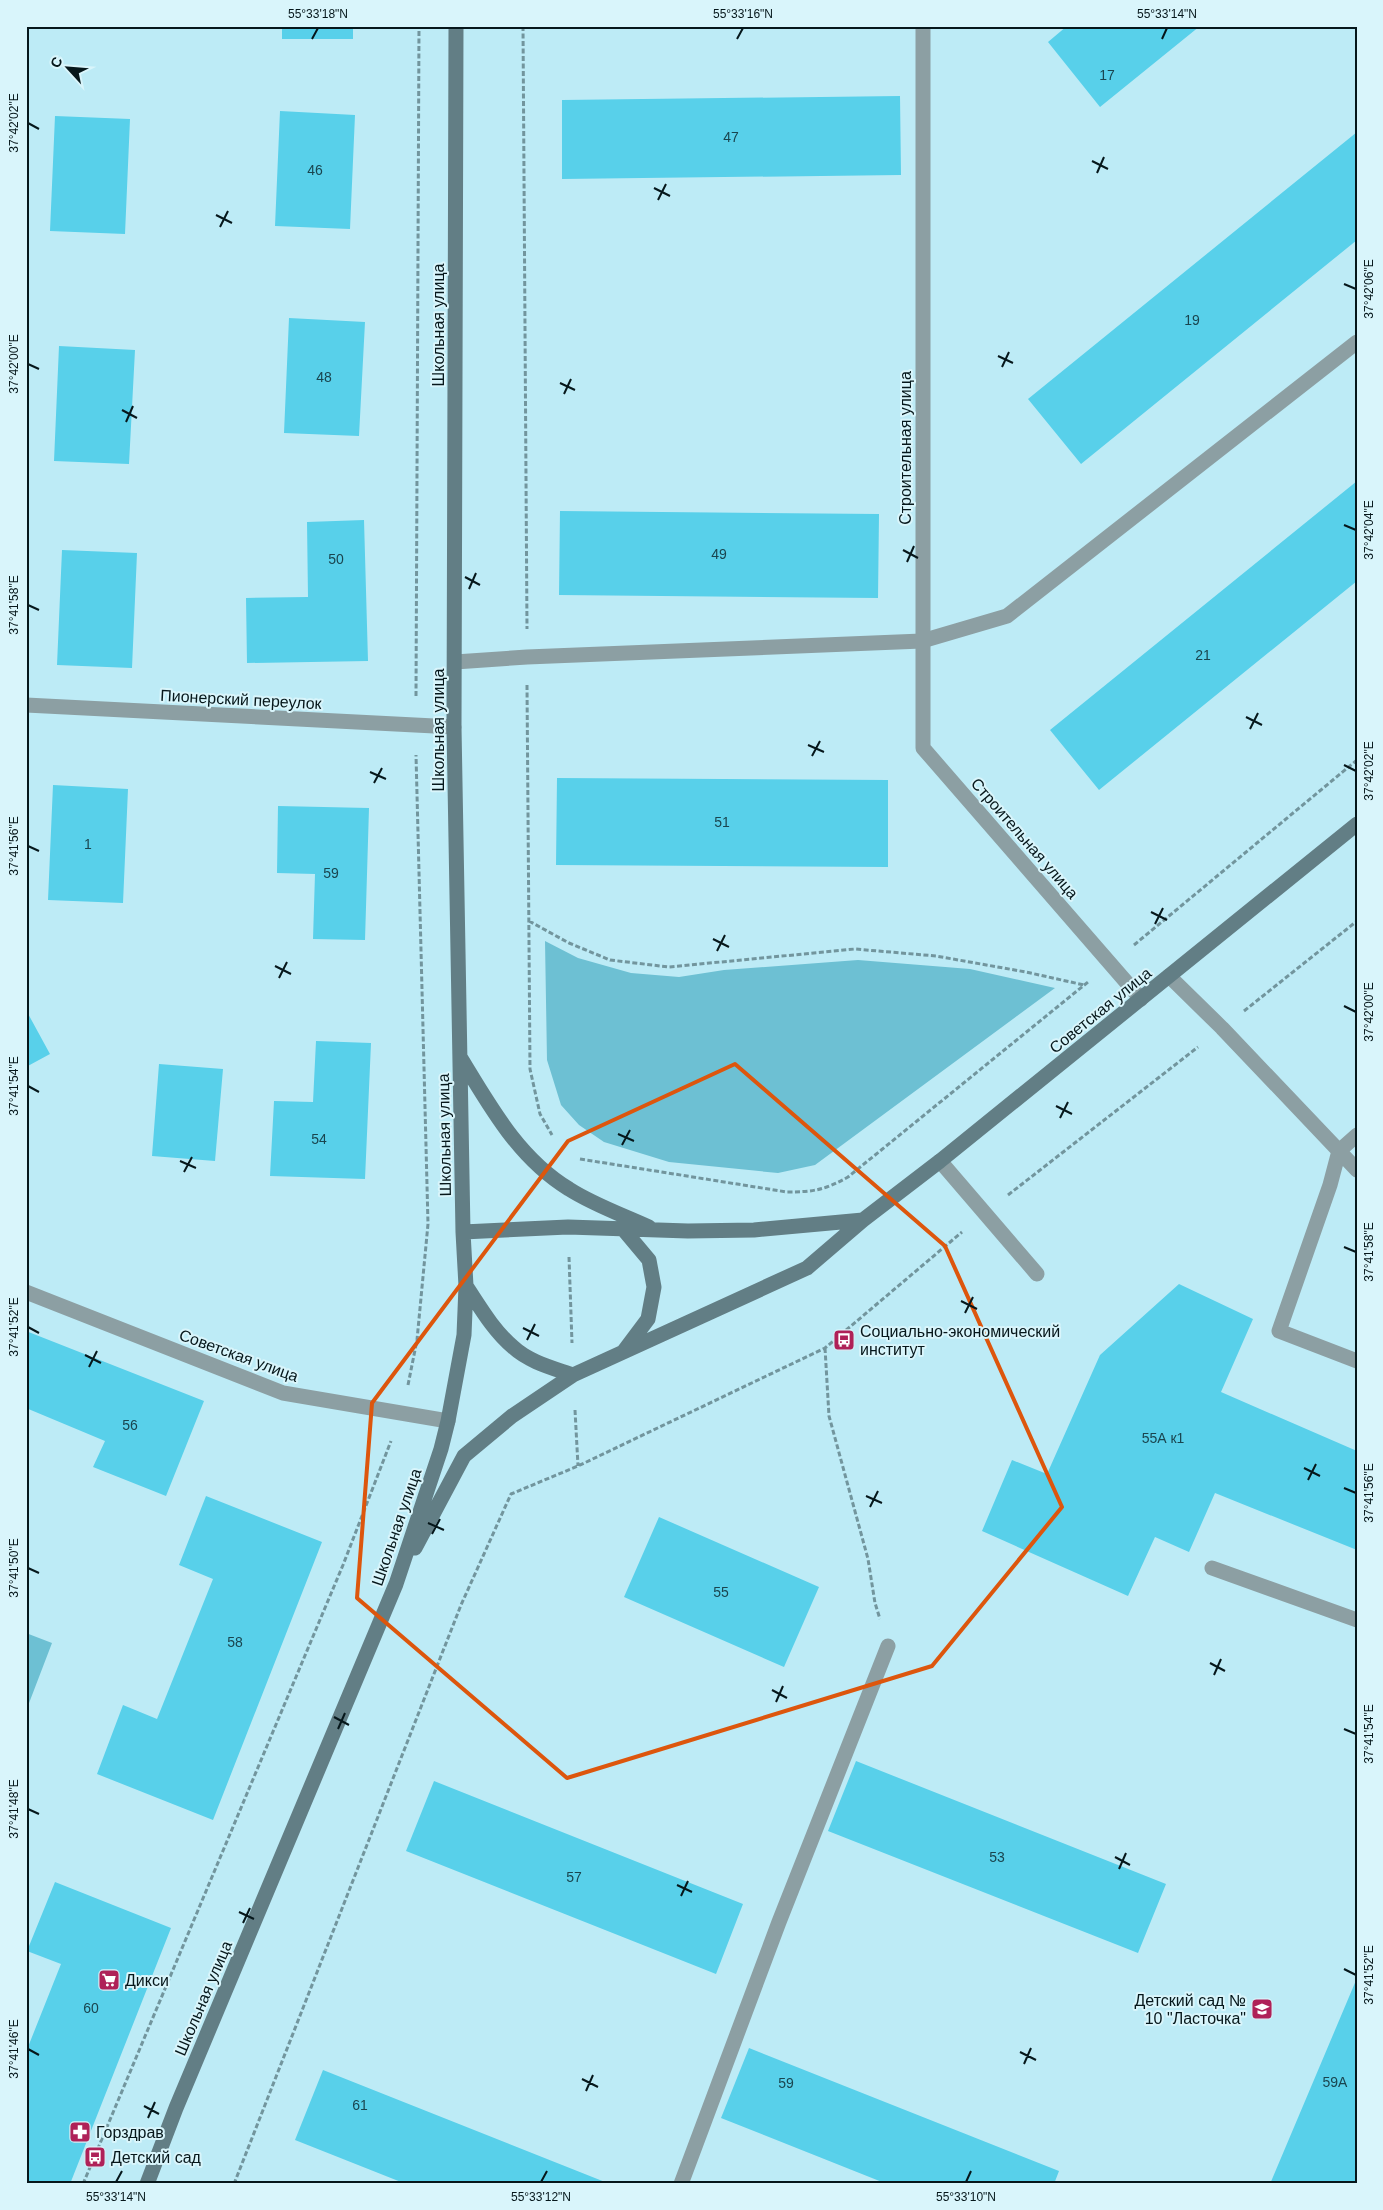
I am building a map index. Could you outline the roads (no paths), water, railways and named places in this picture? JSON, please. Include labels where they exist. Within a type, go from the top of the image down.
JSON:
[{"type":"main road","name":"Школьная улица","points":[[147,2184],[176,2108],[396,1584],[448,1421],[464,1335],[466,1286],[463,1232],[454,727],[456,26]]},
{"type":"main road","name":"Советская улица","points":[[396,1584],[464,1456],[512,1416],[573,1375],[808,1268],[863,1220],[940,1161],[1357,824]]},
{"type":"main road","points":[[460,1057],[502,1125],[532,1161],[569,1190],[655,1230]]},
{"type":"main road","points":[[463,1232],[568,1226],[655,1230],[754,1230],[863,1220]]},
{"type":"main road","points":[[623,1229],[649,1260],[654,1287],[648,1319],[623,1352]]},
{"type":"main road","points":[[466,1286],[489,1321],[514,1348],[538,1362],[573,1375]]},
{"type":"street","name":"Строительная улица","points":[[923,26],[923,748],[1141,999]]},
{"type":"street","points":[[455,662],[527,657],[922,641],[1006,616],[1357,342]]},
{"type":"street","name":"Пионерский переулок","points":[[26,705],[454,727]]},
{"type":"street","points":[[1168,976],[1222,1028],[1357,1170]]},
{"type":"street","points":[[1357,1135],[1339,1151],[1330,1185],[1279,1331],[1357,1361]]},
{"type":"street","points":[[940,1161],[1037,1274]]},
{"type":"street","name":"Советская улица","points":[[26,1292],[283,1393],[448,1421]]},
{"type":"street","points":[[1212,1568],[1357,1620]]},
{"type":"street","points":[[681,2184],[779,1922],[888,1646]]},
{"type":"place","name":"Социально-экономический институт","points":[[844,1340]]},
{"type":"place","name":"Дикси","points":[[109,1980]]},
{"type":"place","name":"Детский сад № 10 \"Ласточка\"","points":[[1262,2009]]},
{"type":"place","name":"Горздрав","points":[[80,2132]]},
{"type":"place","name":"Детский сад","points":[[95,2157]]}]
